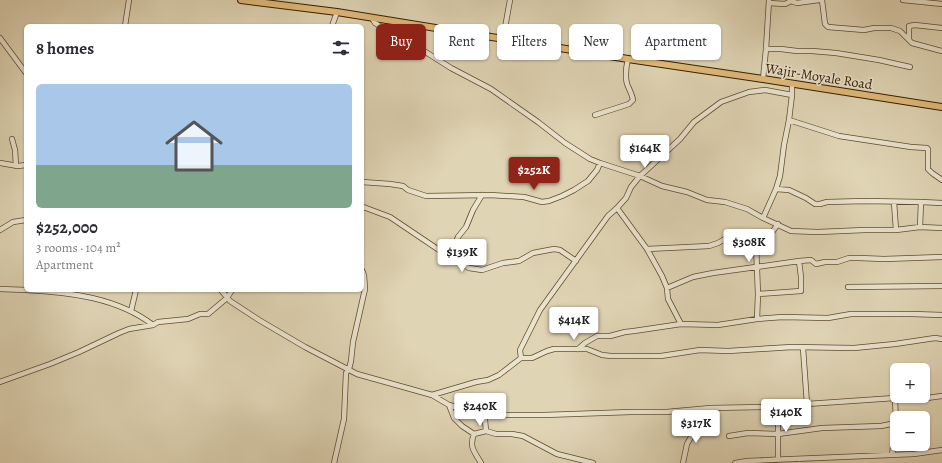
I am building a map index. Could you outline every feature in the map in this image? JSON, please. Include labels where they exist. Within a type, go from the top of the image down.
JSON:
[{"type":"main road","name":"Wajir-Moyale Road","points":[[241,0],[337,12],[497,38]]},
{"type":"main road","name":"Wajir-Moyale Road","points":[[561,48],[942,107]]},
{"type":"street","points":[[125,24],[129,0]]},
{"type":"street","points":[[506,24],[510,0]]},
{"type":"street","points":[[763,79],[769,2],[785,4],[791,1],[798,3],[820,0],[825,24],[828,27],[864,30],[874,28],[890,28],[900,31],[912,43],[942,51]]},
{"type":"street","points":[[903,0],[942,4]]},
{"type":"street","points":[[333,24],[337,12]]},
{"type":"street","points":[[372,18],[386,30],[405,39],[451,68],[491,89],[565,143],[590,159],[640,176],[662,186],[687,192],[707,200],[725,202],[747,209],[791,231],[818,232],[896,230],[920,227],[942,228]]},
{"type":"street","points":[[908,39],[910,26],[916,25],[942,28]]},
{"type":"street","points":[[0,38],[24,71]]},
{"type":"street","points":[[766,49],[836,53],[910,67]]},
{"type":"street","points":[[595,115],[629,104],[634,100],[626,81],[628,59]]},
{"type":"street","points":[[763,218],[780,176],[789,120],[792,84]]},
{"type":"street","points":[[521,358],[520,350],[540,310],[608,216],[626,198],[631,187],[640,176],[680,139],[694,122],[721,102],[749,92],[765,90],[792,94]]},
{"type":"street","points":[[789,120],[839,136],[926,148],[928,149],[928,169],[932,174],[942,180]]},
{"type":"street","points":[[12,139],[15,150],[16,166]]},
{"type":"street","points":[[0,163],[16,166],[24,165]]},
{"type":"street","points":[[364,182],[403,186],[408,190],[426,196],[490,194],[524,197],[542,202],[549,201],[574,190],[588,181],[597,170],[600,163]]},
{"type":"street","points":[[776,189],[789,190],[815,204],[827,202],[866,201],[942,203]]},
{"type":"street","points":[[448,256],[466,227],[473,210],[482,195]]},
{"type":"street","points":[[894,202],[896,230]]},
{"type":"street","points":[[920,227],[921,202]]},
{"type":"street","points":[[364,208],[390,217],[448,256],[469,268],[482,270],[503,263],[519,261],[533,253],[554,248],[560,250],[576,261]]},
{"type":"street","points":[[617,208],[647,249],[662,276],[667,288],[668,300],[681,324]]},
{"type":"street","points":[[1,229],[13,222],[24,220]]},
{"type":"street","points":[[756,242],[770,235],[778,224]]},
{"type":"street","points":[[647,249],[709,246],[730,236],[742,234],[750,236],[756,242],[758,294],[757,318]]},
{"type":"street","points":[[667,288],[693,277],[713,272],[757,266],[811,260],[816,264],[836,262],[849,258],[884,259],[942,257]]},
{"type":"street","points":[[758,294],[801,291],[799,262]]},
{"type":"street","points":[[334,463],[344,420],[346,405],[346,375],[351,361],[353,342],[365,289],[364,283]]},
{"type":"street","points":[[848,287],[942,286]]},
{"type":"street","points":[[0,290],[24,290]]},
{"type":"street","points":[[55,292],[93,298],[119,306],[142,317],[153,325]]},
{"type":"street","points":[[131,311],[136,292]]},
{"type":"street","points":[[222,292],[230,301],[259,320],[292,340],[357,374],[432,395],[449,405],[483,415],[666,412],[711,408],[763,407],[890,398]]},
{"type":"street","points":[[0,382],[43,367],[79,352],[119,332],[153,325],[158,322],[188,319],[200,314],[208,314],[227,298],[231,292]]},
{"type":"street","points":[[578,349],[596,336],[610,336],[625,332],[634,332],[681,324],[718,325],[757,318],[828,318],[851,314],[942,315]]},
{"type":"street","points":[[432,395],[471,383],[488,380],[521,358],[532,358],[547,350],[587,349],[607,356],[661,356],[700,350],[728,351],[792,347],[854,348],[935,338],[942,339]]},
{"type":"street","points":[[803,348],[807,404]]},
{"type":"street","points":[[930,398],[942,396]]},
{"type":"street","points":[[449,405],[454,418],[462,426],[474,434],[486,431],[496,434],[523,436],[557,454],[593,463]]},
{"type":"street","points":[[778,406],[778,460]]},
{"type":"street","points":[[483,415],[486,431]]},
{"type":"street","points":[[683,463],[687,444],[700,422]]},
{"type":"street","points":[[729,436],[748,433],[778,434],[822,428],[881,426],[890,424]]},
{"type":"street","points":[[474,434],[472,448],[481,463]]},
{"type":"street","points":[[735,463],[747,461],[914,454],[942,450]]},
{"type":"street","points":[[892,451],[892,455]]}]
